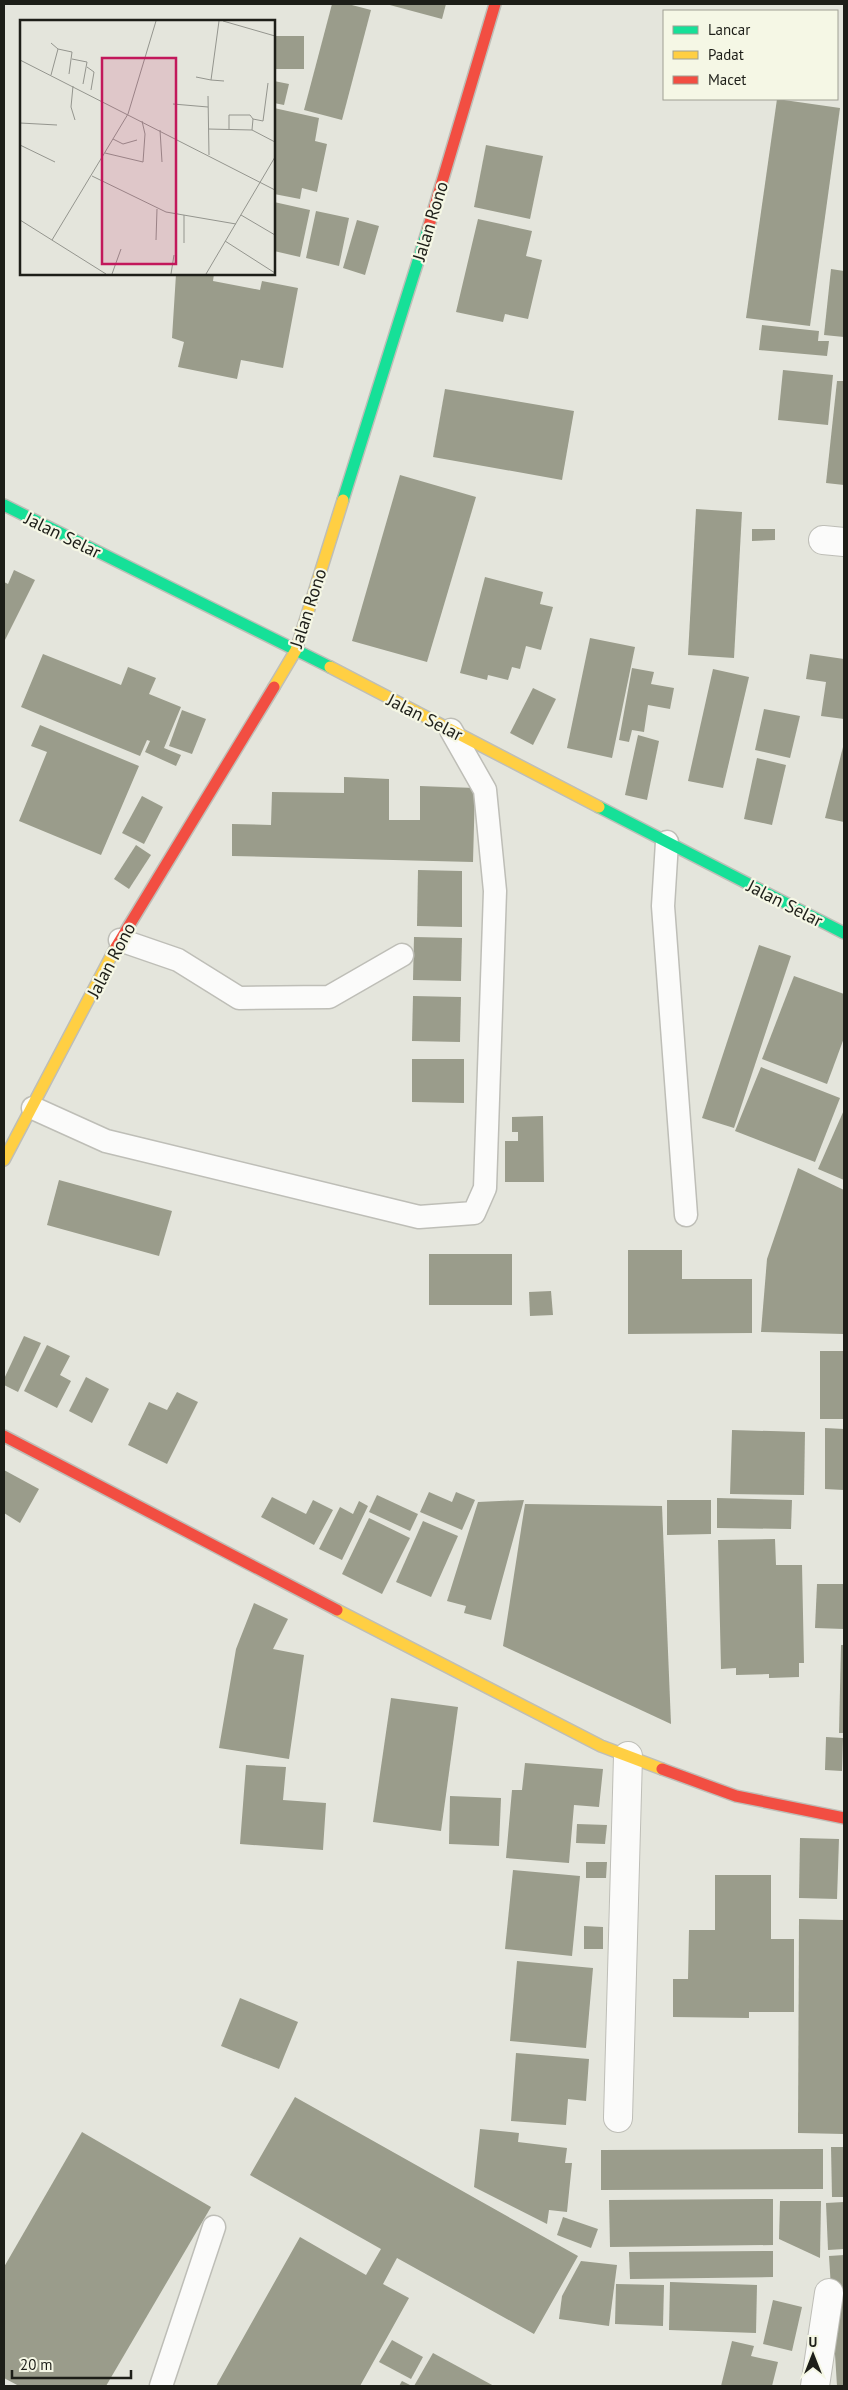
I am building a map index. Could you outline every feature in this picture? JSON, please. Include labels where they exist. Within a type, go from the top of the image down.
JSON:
[{"type":"street","name":"Jalan Rono","points":[[4,1160],[34,1108],[120,940],[296,650],[438,196],[494,4]]},
{"type":"street","name":"Jalan Selar","points":[[4,505],[296,650],[844,933]]},
{"type":"street","points":[[4,1436],[601,1746],[736,1796],[844,1818]]},
{"type":"street","points":[[618,2118],[628,1756]]},
{"type":"street","points":[[815,2386],[829,2293]]},
{"type":"lane","points":[[34,1108],[106,1140],[419,1217],[474,1213],[485,1188],[495,891],[485,790],[451,730]]},
{"type":"lane","points":[[667,842],[663,906],[686,1215]]},
{"type":"lane","points":[[120,940],[178,960],[239,998],[329,996],[402,955]]},
{"type":"lane","points":[[161,2386],[214,2227]]},
{"type":"building","points":[[332,4],[348,4],[371,10],[342,120],[304,110]]},
{"type":"building","points":[[386,4],[446,4],[442,19]]},
{"type":"building","points":[[275,36],[304,36],[304,69],[275,69]]},
{"type":"building","points":[[275,81],[289,84],[284,105],[275,103]]},
{"type":"building","points":[[777,100],[840,108],[810,326],[746,318]]},
{"type":"building","points":[[275,108],[319,118],[315,141],[327,144],[317,192],[302,188],[300,199],[275,194]]},
{"type":"building","points":[[486,145],[543,156],[530,219],[474,207]]},
{"type":"building","points":[[275,202],[310,210],[300,257],[275,251]]},
{"type":"building","points":[[316,211],[349,218],[339,266],[306,258]]},
{"type":"building","points":[[478,219],[532,231],[526,256],[542,260],[528,319],[505,314],[503,322],[456,312]]},
{"type":"building","points":[[357,220],[379,226],[365,275],[343,268]]},
{"type":"building","points":[[831,269],[844,271],[844,337],[824,335]]},
{"type":"building","points":[[176,275],[214,275],[213,281],[260,290],[262,281],[298,288],[283,368],[241,360],[237,379],[178,367],[184,342],[172,338]]},
{"type":"building","points":[[762,325],[819,331],[818,341],[829,341],[827,356],[759,350]]},
{"type":"building","points":[[783,370],[833,375],[828,425],[778,420]]},
{"type":"building","points":[[837,381],[844,381],[844,485],[826,483]]},
{"type":"building","points":[[445,389],[574,411],[562,480],[433,457]]},
{"type":"building","points":[[400,475],[476,497],[427,662],[352,641]]},
{"type":"building","points":[[696,509],[742,512],[734,658],[688,655]]},
{"type":"building","points":[[752,529],[775,529],[775,540],[752,541]]},
{"type":"building","points":[[14,570],[35,580],[4,642],[4,582],[8,584]]},
{"type":"building","points":[[485,577],[543,592],[540,604],[553,607],[541,650],[526,646],[520,669],[512,667],[508,680],[488,675],[487,680],[460,673]]},
{"type":"building","points":[[590,638],[635,647],[612,758],[567,748]]},
{"type":"building","points":[[43,654],[121,685],[128,667],[156,678],[149,694],[181,707],[164,748],[181,755],[176,766],[145,752],[150,741],[147,740],[140,756],[21,707]]},
{"type":"building","points":[[810,654],[844,659],[844,719],[821,716],[826,682],[806,679]]},
{"type":"building","points":[[632,668],[654,672],[651,684],[674,688],[670,709],[648,705],[644,732],[632,730],[629,742],[619,740]]},
{"type":"building","points":[[713,669],[749,677],[723,788],[688,781]]},
{"type":"building","points":[[533,688],[556,699],[533,745],[510,733]]},
{"type":"building","points":[[764,709],[800,716],[790,758],[755,750]]},
{"type":"building","points":[[182,710],[206,719],[192,754],[169,746]]},
{"type":"building","points":[[40,725],[139,766],[101,855],[19,821],[47,752],[31,746]]},
{"type":"building","points":[[638,735],[659,741],[647,800],[625,795]]},
{"type":"building","points":[[844,743],[844,822],[825,818]]},
{"type":"building","points":[[757,758],[786,765],[772,825],[744,819]]},
{"type":"building","points":[[344,777],[389,779],[389,820],[420,820],[420,786],[475,788],[473,862],[232,856],[232,824],[271,825],[272,792],[344,793]]},
{"type":"building","points":[[142,796],[163,807],[144,844],[122,833]]},
{"type":"building","points":[[136,845],[151,855],[129,889],[114,879]]},
{"type":"building","points":[[418,870],[462,871],[462,927],[417,926]]},
{"type":"building","points":[[414,937],[462,938],[461,981],[413,980]]},
{"type":"building","points":[[759,945],[791,956],[734,1128],[702,1118]]},
{"type":"building","points":[[794,976],[844,994],[844,1038],[827,1084],[762,1059]]},
{"type":"building","points":[[413,996],[461,997],[460,1042],[412,1041]]},
{"type":"building","points":[[412,1059],[464,1059],[464,1103],[412,1102]]},
{"type":"building","points":[[761,1067],[840,1098],[815,1162],[735,1131]]},
{"type":"building","points":[[844,1110],[844,1180],[818,1169]]},
{"type":"building","points":[[543,1116],[544,1182],[505,1182],[505,1141],[518,1141],[518,1132],[512,1132],[512,1117]]},
{"type":"building","points":[[798,1168],[844,1190],[844,1334],[761,1332],[767,1259]]},
{"type":"building","points":[[59,1180],[172,1211],[159,1256],[47,1225]]},
{"type":"building","points":[[628,1250],[682,1250],[682,1279],[752,1279],[752,1333],[628,1334]]},
{"type":"building","points":[[429,1254],[512,1254],[512,1305],[429,1305]]},
{"type":"building","points":[[551,1291],[553,1315],[530,1316],[529,1292]]},
{"type":"building","points":[[24,1336],[41,1343],[18,1392],[4,1385],[4,1379]]},
{"type":"building","points":[[47,1345],[70,1356],[60,1375],[71,1381],[57,1408],[24,1391]]},
{"type":"building","points":[[820,1351],[844,1351],[844,1419],[820,1419]]},
{"type":"building","points":[[86,1377],[109,1389],[92,1423],[69,1411]]},
{"type":"building","points":[[177,1392],[198,1402],[167,1464],[128,1445],[149,1402],[167,1410]]},
{"type":"building","points":[[825,1428],[844,1429],[844,1490],[825,1489]]},
{"type":"building","points":[[732,1430],[805,1432],[804,1495],[730,1494]]},
{"type":"building","points":[[4,1470],[39,1489],[20,1523],[4,1513]]},
{"type":"building","points":[[429,1492],[452,1502],[456,1492],[475,1500],[462,1530],[420,1512]]},
{"type":"building","points":[[377,1495],[418,1514],[410,1531],[369,1512]]},
{"type":"building","points":[[272,1497],[306,1514],[313,1500],[333,1510],[314,1545],[261,1517]]},
{"type":"building","points":[[717,1498],[792,1500],[791,1529],[717,1528]]},
{"type":"building","points":[[524,1500],[491,1620],[464,1613],[466,1606],[447,1601],[478,1502]]},
{"type":"building","points":[[667,1500],[711,1500],[711,1534],[667,1535]]},
{"type":"building","points":[[359,1501],[368,1506],[342,1560],[319,1549],[340,1507],[353,1514]]},
{"type":"building","points":[[525,1504],[662,1506],[671,1724],[503,1646]]},
{"type":"building","points":[[369,1518],[410,1538],[382,1594],[342,1574]]},
{"type":"building","points":[[423,1521],[458,1536],[431,1597],[396,1582]]},
{"type":"building","points":[[775,1539],[776,1565],[802,1565],[804,1663],[799,1663],[799,1677],[769,1678],[769,1674],[736,1675],[736,1668],[721,1669],[718,1540]]},
{"type":"building","points":[[817,1584],[844,1584],[844,1629],[815,1628]]},
{"type":"building","points":[[254,1603],[288,1619],[273,1649],[304,1655],[289,1759],[219,1748],[236,1649]]},
{"type":"building","points":[[841,1645],[844,1645],[844,1733],[839,1733]]},
{"type":"building","points":[[391,1698],[458,1707],[441,1831],[373,1822]]},
{"type":"building","points":[[826,1737],[843,1738],[842,1771],[825,1770]]},
{"type":"building","points":[[525,1763],[603,1769],[599,1807],[574,1805],[569,1863],[506,1858],[512,1790],[522,1790]]},
{"type":"building","points":[[246,1765],[286,1767],[283,1800],[326,1803],[323,1850],[240,1844]]},
{"type":"building","points":[[450,1796],[501,1798],[499,1846],[449,1844]]},
{"type":"building","points":[[577,1824],[607,1825],[605,1844],[576,1843]]},
{"type":"building","points":[[800,1838],[839,1839],[837,1899],[799,1898]]},
{"type":"building","points":[[586,1862],[607,1862],[606,1878],[586,1878]]},
{"type":"building","points":[[513,1870],[580,1876],[572,1956],[505,1949]]},
{"type":"building","points":[[715,1875],[771,1875],[771,1939],[794,1939],[794,2012],[749,2012],[749,2018],[673,2017],[673,1979],[688,1979],[689,1930],[715,1930]]},
{"type":"building","points":[[799,1919],[844,1920],[844,2134],[798,2133]]},
{"type":"building","points":[[584,1926],[603,1927],[603,1949],[584,1949]]},
{"type":"building","points":[[517,1961],[593,1968],[586,2048],[510,2041]]},
{"type":"building","points":[[240,1998],[298,2022],[279,2069],[221,2046]]},
{"type":"building","points":[[516,2053],[589,2059],[586,2101],[568,2099],[566,2125],[511,2121]]},
{"type":"building","points":[[295,2097],[578,2256],[534,2334],[397,2258],[383,2284],[409,2298],[360,2386],[216,2386],[300,2237],[366,2275],[381,2249],[250,2175]]},
{"type":"building","points":[[480,2129],[519,2133],[518,2142],[567,2148],[565,2163],[572,2163],[567,2212],[549,2210],[547,2224],[474,2187]]},
{"type":"building","points":[[82,2132],[211,2207],[106,2386],[19,2386],[4,2378],[4,2267]]},
{"type":"building","points":[[831,2147],[844,2147],[844,2197],[832,2197]]},
{"type":"building","points":[[823,2149],[823,2189],[601,2190],[601,2150]]},
{"type":"building","points":[[773,2199],[773,2245],[610,2247],[609,2200]]},
{"type":"building","points":[[780,2201],[821,2201],[820,2258],[779,2239]]},
{"type":"building","points":[[844,2202],[844,2249],[828,2250],[826,2203]]},
{"type":"building","points":[[563,2217],[598,2229],[591,2248],[557,2235]]},
{"type":"building","points":[[773,2251],[773,2277],[630,2279],[629,2252]]},
{"type":"building","points":[[844,2255],[844,2386],[837,2386],[829,2256]]},
{"type":"building","points":[[581,2261],[617,2265],[609,2326],[559,2319],[562,2296]]},
{"type":"building","points":[[670,2282],[757,2285],[756,2333],[669,2330]]},
{"type":"building","points":[[616,2284],[664,2285],[663,2326],[615,2324]]},
{"type":"building","points":[[773,2300],[802,2307],[792,2351],[763,2344]]},
{"type":"building","points":[[392,2340],[423,2357],[411,2379],[379,2362]]},
{"type":"building","points":[[732,2341],[754,2346],[751,2356],[778,2362],[772,2386],[721,2386]]},
{"type":"building","points":[[433,2353],[494,2386],[414,2386]]},
{"type":"building","points":[[402,2381],[412,2386],[399,2386]]},
{"type":"traffic: fast","points":[[343,500],[428,229]]},
{"type":"traffic: fast","points":[[4,505],[330,667]]},
{"type":"traffic: fast","points":[[599,807],[844,933]]},
{"type":"traffic: slow","points":[[274,687],[296,650],[343,500]]},
{"type":"traffic: slow","points":[[330,667],[599,807]]},
{"type":"traffic: slow","points":[[4,1160],[116,947]]},
{"type":"traffic: slow","points":[[337,1610],[601,1746],[662,1769]]},
{"type":"traffic: jam","points":[[428,229],[495,4]]},
{"type":"traffic: jam","points":[[116,947],[274,687]]},
{"type":"traffic: jam","points":[[4,1436],[337,1610]]},
{"type":"traffic: jam","points":[[662,1769],[736,1796],[844,1818]]}]
